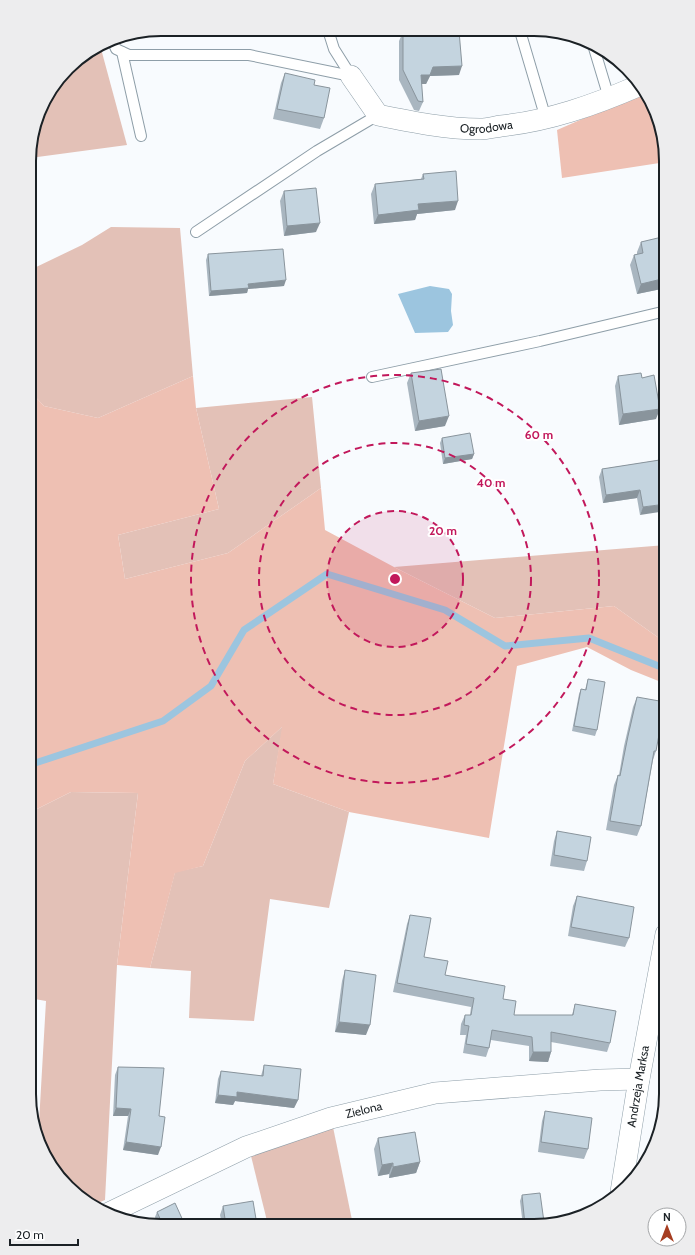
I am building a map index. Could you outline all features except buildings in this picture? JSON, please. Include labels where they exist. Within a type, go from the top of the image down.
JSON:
[{"type":"street","points":[[351,76],[378,116]]},
{"type":"street","name":"Ogrodowa","points":[[378,116],[423,124],[481,129],[546,119],[609,98],[635,87]]},
{"type":"street","name":"Andrzeja Marksa","points":[[622,1184],[639,1079],[659,972]]},
{"type":"street","name":"Zielona","points":[[114,1210],[246,1147],[331,1118],[434,1093],[600,1080],[639,1079]]},
{"type":"lane","points":[[330,36],[334,49],[351,76]]},
{"type":"lane","points":[[521,36],[546,119]]},
{"type":"lane","points":[[115,45],[116,49],[129,55],[249,54],[351,76]]},
{"type":"lane","points":[[122,52],[141,136]]},
{"type":"lane","points":[[595,52],[609,98]]},
{"type":"lane","points":[[196,232],[317,151],[378,116]]},
{"type":"lane","points":[[372,377],[540,341],[659,313]]},
{"type":"shaded area","points":[[102,51],[127,145],[36,157],[40,128],[45,113],[57,91],[72,72],[91,57]]},
{"type":"shaded area","points":[[640,94],[646,105],[657,136],[659,163],[562,178],[557,130]]},
{"type":"shaded area","points":[[111,227],[180,228],[193,376],[98,418],[44,406],[36,397],[36,267],[82,245]]},
{"type":"shaded area","points":[[193,376],[196,408],[219,509],[118,535],[125,579],[228,553],[321,488],[325,530],[495,618],[614,606],[659,638],[659,681],[631,670],[587,647],[517,666],[489,838],[349,812],[273,784],[282,727],[245,761],[203,866],[175,873],[150,968],[117,965],[138,793],[71,792],[36,810],[36,397],[44,406],[98,418]]},
{"type":"shaded area","points":[[312,397],[321,488],[228,553],[125,579],[118,535],[219,509],[196,408]]},
{"type":"shaded area","points":[[659,546],[659,638],[614,606],[495,618],[394,567]]},
{"type":"shaded area","points":[[283,726],[273,784],[349,812],[329,908],[270,899],[254,1021],[189,1018],[191,971],[150,968],[175,872],[203,866],[245,761]]},
{"type":"shaded area","points":[[71,792],[138,793],[117,965],[105,1200],[99,1203],[78,1188],[57,1164],[49,1150],[39,1122],[46,1001],[36,999],[36,810]]},
{"type":"shaded area","points":[[333,1127],[352,1219],[267,1219],[251,1156]]},
{"type":"water","points":[[430,286],[449,289],[452,294],[451,311],[453,325],[448,332],[415,333],[398,294]]},
{"type":"waterway","points":[[36,763],[163,721],[211,686],[244,630],[327,574],[445,610],[505,646],[589,638],[659,666]]}]
